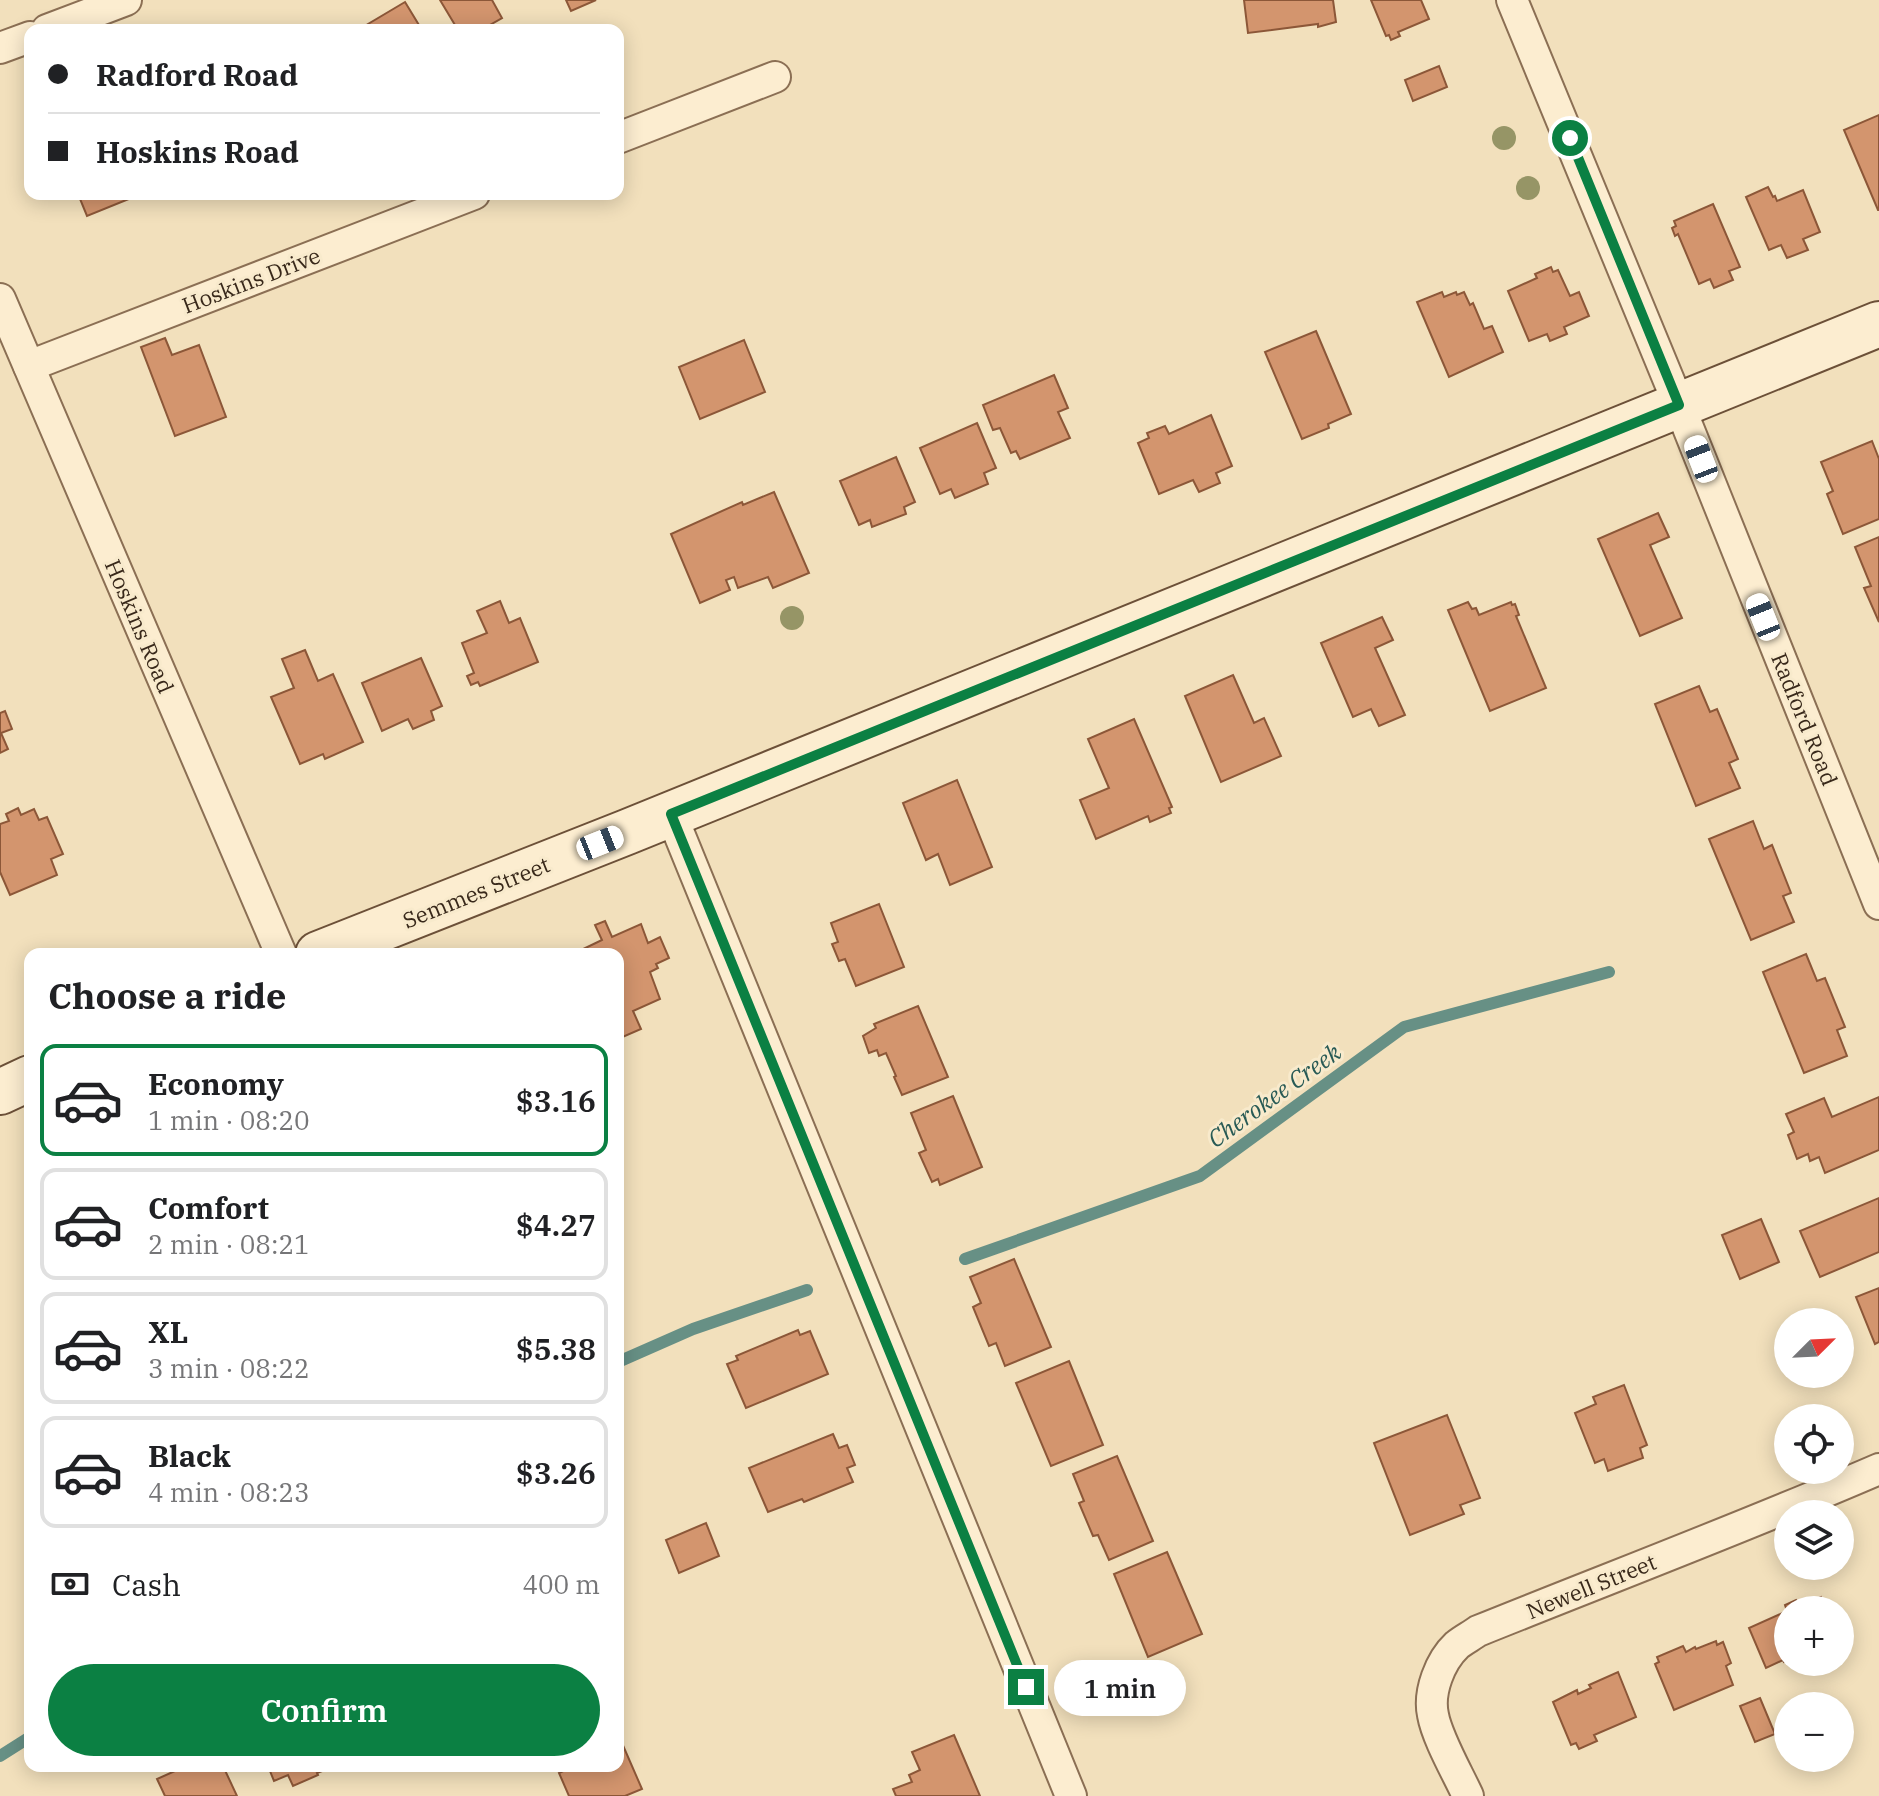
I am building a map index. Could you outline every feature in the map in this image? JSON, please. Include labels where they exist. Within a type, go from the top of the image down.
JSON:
[{"type":"main road","name":"Semmes Street","points":[[333,948],[1879,324]]},
{"type":"main road","points":[[0,1092],[24,1081]]},
{"type":"street","points":[[63,24],[126,0]]},
{"type":"street","name":"Radford Road","points":[[1512,0],[1879,904]]},
{"type":"street","points":[[0,48],[24,39]]},
{"type":"street","points":[[624,136],[775,77]]},
{"type":"street","name":"Hoskins Drive","points":[[29,366],[458,200]]},
{"type":"street","name":"Hoskins Road","points":[[0,299],[278,948]]},
{"type":"street","points":[[671,814],[1071,1796]]},
{"type":"street","name":"Newell Street","points":[[1468,1796],[1432,1712],[1436,1679],[1445,1659],[1457,1644],[1478,1631],[1698,1545],[1879,1469]]},
{"type":"building","points":[[440,0],[492,0],[502,18],[492,24],[454,24]]},
{"type":"building","points":[[566,0],[596,0],[571,11]]},
{"type":"building","points":[[1244,0],[1333,0],[1336,22],[1318,27],[1318,24],[1248,33]]},
{"type":"building","points":[[1371,0],[1421,0],[1429,19],[1398,32],[1400,36],[1391,40],[1389,35],[1386,36]]},
{"type":"building","points":[[405,2],[418,24],[368,24]]},
{"type":"building","points":[[1439,66],[1447,87],[1413,101],[1405,80]]},
{"type":"building","points":[[1879,115],[1879,210],[1878,210],[1844,130]]},
{"type":"building","points":[[1768,187],[1777,201],[1803,190],[1820,232],[1803,239],[1808,250],[1787,258],[1781,245],[1769,250],[1746,197]]},
{"type":"building","points":[[80,200],[126,200],[87,216]]},
{"type":"building","points":[[1713,204],[1740,267],[1729,271],[1733,280],[1714,288],[1710,279],[1699,284],[1678,234],[1675,236],[1672,228],[1676,226],[1674,221]]},
{"type":"building","points":[[1551,267],[1553,272],[1558,270],[1570,296],[1579,292],[1589,316],[1564,327],[1567,334],[1550,341],[1547,334],[1529,341],[1508,291],[1537,278],[1535,274]]},
{"type":"building","points":[[1442,292],[1444,297],[1464,292],[1470,305],[1473,303],[1484,329],[1492,326],[1503,352],[1449,377],[1417,302]]},
{"type":"building","points":[[1316,331],[1351,414],[1328,424],[1329,428],[1302,439],[1265,352]]},
{"type":"building","points":[[165,338],[172,355],[199,345],[226,417],[175,436],[141,347]]},
{"type":"building","points":[[744,340],[765,392],[700,419],[679,367]]},
{"type":"building","points":[[1054,375],[1068,408],[1058,412],[1070,438],[1020,459],[1016,451],[1011,453],[1000,428],[993,430],[983,405]]},
{"type":"building","points":[[1211,415],[1232,466],[1216,473],[1220,483],[1199,492],[1193,480],[1159,494],[1138,443],[1149,438],[1147,433],[1165,426],[1169,434]]},
{"type":"building","points":[[977,423],[996,468],[984,473],[988,484],[955,498],[951,489],[940,494],[920,448]]},
{"type":"building","points":[[1872,441],[1879,459],[1879,519],[1843,534],[1827,494],[1833,491],[1821,462]]},
{"type":"building","points":[[896,457],[915,502],[904,507],[906,514],[872,527],[870,520],[859,525],[840,481]]},
{"type":"building","points":[[774,492],[809,573],[773,588],[768,577],[738,588],[734,577],[726,580],[730,590],[700,603],[671,534],[742,502],[743,505]]},
{"type":"building","points":[[1658,513],[1669,537],[1650,545],[1682,618],[1640,636],[1598,539]]},
{"type":"building","points":[[1879,537],[1879,622],[1864,588],[1871,586],[1855,547]]},
{"type":"building","points":[[500,601],[509,623],[520,618],[538,662],[480,686],[478,682],[471,685],[467,676],[474,673],[462,643],[487,633],[477,611]]},
{"type":"building","points":[[1468,602],[1479,615],[1511,602],[1515,604],[1519,615],[1516,616],[1546,688],[1490,711],[1448,610]]},
{"type":"building","points":[[1382,617],[1393,640],[1375,648],[1405,715],[1379,726],[1371,709],[1353,717],[1321,643]]},
{"type":"building","points":[[305,650],[318,681],[333,674],[363,742],[325,759],[323,754],[300,764],[271,697],[294,688],[282,659]]},
{"type":"building","points":[[421,658],[442,706],[431,711],[434,720],[413,729],[408,719],[382,731],[362,683]]},
{"type":"building","points":[[1233,675],[1254,723],[1264,718],[1281,756],[1221,782],[1185,696]]},
{"type":"building","points":[[1699,686],[1710,712],[1717,709],[1738,759],[1729,763],[1740,788],[1696,806],[1655,704]]},
{"type":"building","points":[[5,711],[12,729],[1,733],[8,749],[0,753],[0,713]]},
{"type":"building","points":[[1134,719],[1172,807],[1169,808],[1171,813],[1150,822],[1148,816],[1096,839],[1080,800],[1109,788],[1088,739]]},
{"type":"building","points":[[957,780],[992,867],[950,885],[938,854],[926,860],[903,803]]},
{"type":"building","points":[[18,808],[21,815],[34,809],[39,820],[47,817],[63,854],[51,859],[57,875],[10,895],[0,872],[0,824],[9,821],[6,814]]},
{"type":"building","points":[[1753,821],[1764,849],[1772,845],[1791,893],[1783,896],[1794,922],[1751,940],[1709,839]]},
{"type":"building","points":[[879,904],[904,967],[856,986],[845,959],[839,961],[832,944],[838,942],[831,923]]},
{"type":"building","points":[[605,921],[612,937],[641,924],[648,943],[660,937],[669,958],[656,964],[658,968],[650,972],[660,999],[633,1011],[641,1029],[624,1036],[624,948],[585,948],[602,940],[595,925]]},
{"type":"building","points":[[1806,954],[1817,981],[1825,978],[1845,1027],[1837,1030],[1847,1056],[1804,1073],[1763,972]]},
{"type":"building","points":[[918,1006],[948,1077],[902,1095],[886,1053],[879,1056],[877,1050],[869,1053],[863,1036],[876,1028],[874,1024]]},
{"type":"building","points":[[953,1096],[982,1167],[940,1185],[938,1179],[932,1182],[919,1153],[926,1150],[911,1113]]},
{"type":"building","points":[[1879,1097],[1879,1150],[1825,1173],[1819,1157],[1810,1161],[1808,1154],[1797,1159],[1788,1135],[1794,1132],[1786,1114],[1824,1098],[1832,1117]]},
{"type":"building","points":[[1879,1198],[1879,1252],[1820,1277],[1800,1231]]},
{"type":"building","points":[[1761,1219],[1779,1262],[1740,1279],[1722,1235]]},
{"type":"building","points":[[1014,1259],[1051,1347],[1005,1366],[996,1343],[989,1346],[973,1307],[981,1303],[970,1277]]},
{"type":"building","points":[[1879,1288],[1879,1342],[1875,1344],[1856,1297]]},
{"type":"building","points":[[798,1330],[800,1335],[810,1331],[828,1374],[746,1408],[727,1364],[738,1360],[736,1356]]},
{"type":"building","points":[[1069,1361],[1103,1445],[1051,1466],[1016,1383]]},
{"type":"building","points":[[1624,1385],[1647,1445],[1640,1448],[1643,1458],[1608,1471],[1604,1459],[1595,1463],[1575,1413],[1596,1404],[1593,1397]]},
{"type":"building","points":[[1447,1415],[1480,1498],[1460,1505],[1464,1514],[1410,1535],[1374,1443]]},
{"type":"building","points":[[833,1434],[839,1448],[847,1445],[855,1465],[847,1468],[853,1482],[804,1502],[802,1499],[768,1512],[749,1468]]},
{"type":"building","points":[[1117,1456],[1153,1541],[1109,1560],[1098,1535],[1093,1536],[1079,1503],[1084,1501],[1073,1474]]},
{"type":"building","points":[[706,1523],[719,1556],[679,1573],[666,1540]]},
{"type":"building","points":[[1167,1552],[1202,1634],[1148,1657],[1114,1574]]},
{"type":"building","points":[[1774,1617],[1774,1664],[1766,1668],[1749,1628]]},
{"type":"building","points":[[1716,1641],[1717,1645],[1723,1642],[1731,1663],[1726,1666],[1733,1685],[1674,1710],[1655,1664],[1659,1662],[1657,1657],[1683,1646],[1686,1652]]},
{"type":"building","points":[[1618,1672],[1636,1717],[1594,1735],[1597,1741],[1579,1749],[1576,1743],[1571,1745],[1553,1702],[1577,1690],[1578,1694],[1591,1688],[1589,1685]]},
{"type":"building","points":[[1760,1698],[1774,1734],[1755,1742],[1740,1706]]},
{"type":"building","points":[[954,1735],[980,1796],[896,1796],[893,1789],[912,1782],[909,1775],[920,1770],[912,1752]]},
{"type":"building","points":[[624,1748],[642,1789],[625,1796],[569,1796],[559,1773],[624,1772]]},
{"type":"building","points":[[173,1772],[226,1772],[237,1796],[165,1796],[157,1779]]},
{"type":"building","points":[[270,1772],[320,1772],[293,1786],[288,1775],[274,1781]]},
{"type":"waterway","name":"Cherokee Creek","points":[[965,1259],[1200,1176],[1404,1027],[1609,972]]},
{"type":"waterway","name":"Cherokee Creek","points":[[624,1359],[693,1329],[807,1290]]},
{"type":"waterway","name":"Cherokee Creek","points":[[0,1756],[24,1741]]},
{"type":"route","points":[[1026,1687],[671,814],[1679,405],[1570,138]]}]
